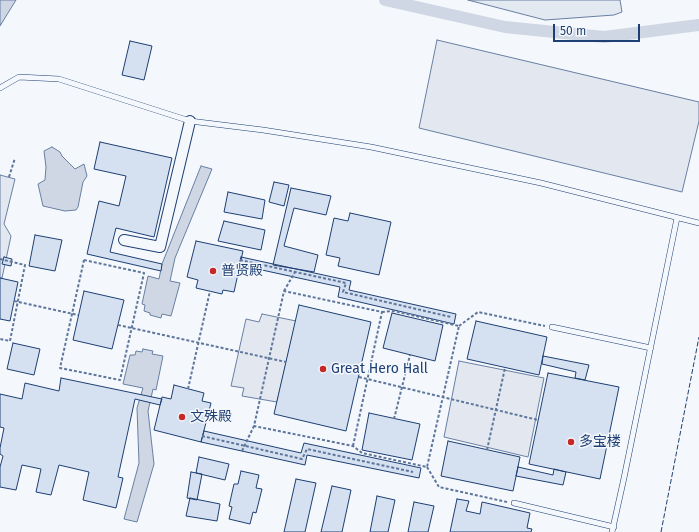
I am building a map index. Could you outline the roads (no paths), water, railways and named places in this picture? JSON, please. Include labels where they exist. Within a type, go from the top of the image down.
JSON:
[{"type":"street","points":[[124,240],[160,247],[190,120]]},
{"type":"lane","points":[[0,88],[19,76],[59,79],[190,120],[370,147],[541,183],[699,223]]},
{"type":"lane","points":[[514,503],[613,529],[677,218]]},
{"type":"lane","points":[[552,328],[651,348]]},
{"type":"waterway","points":[[385,0],[505,27],[604,37],[699,25]]},
{"type":"place","name":"普贤殿","points":[[213,271]]},
{"type":"place","name":"Great Hero Hall","points":[[323,369]]},
{"type":"place","name":"文殊殿","points":[[182,417]]},
{"type":"place","name":"多宝楼","points":[[571,442]]}]
